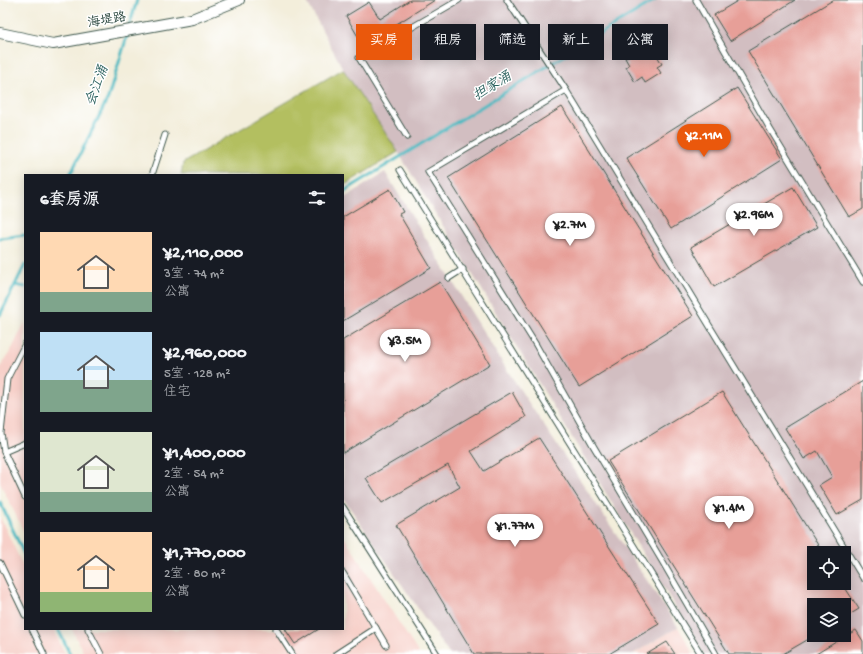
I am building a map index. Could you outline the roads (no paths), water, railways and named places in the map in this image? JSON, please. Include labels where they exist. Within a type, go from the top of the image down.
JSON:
[{"type":"street","name":"海堤路","points":[[0,33],[53,44],[192,19],[239,0]]},
{"type":"lane","points":[[407,137],[359,58],[459,0]]},
{"type":"lane","points":[[507,0],[566,90],[679,273],[797,472],[863,578]]},
{"type":"lane","points":[[696,0],[777,142],[863,282]]},
{"type":"lane","points":[[566,90],[428,172],[536,345],[594,448],[716,654]]},
{"type":"lane","points":[[152,174],[165,135]]},
{"type":"lane","points":[[400,170],[463,268],[701,654]]},
{"type":"lane","points":[[449,278],[463,268]]},
{"type":"lane","points":[[24,346],[7,379],[0,433],[4,452],[24,495]]},
{"type":"lane","points":[[4,452],[24,443]]},
{"type":"lane","points":[[344,509],[437,654]]},
{"type":"lane","points":[[0,564],[24,613]]},
{"type":"lane","points":[[344,575],[386,645]]},
{"type":"lane","points":[[336,654],[376,628]]},
{"type":"lane","points":[[32,630],[44,654]]},
{"type":"lane","points":[[89,630],[101,654]]},
{"type":"lane","points":[[277,630],[292,654]]},
{"type":"waterway","name":"会江涌","points":[[129,27],[137,0]]},
{"type":"waterway","name":"担家涌","points":[[344,191],[655,0]]},
{"type":"waterway","name":"会江涌","points":[[70,174],[108,98],[128,33]]},
{"type":"waterway","points":[[0,238],[24,235]]},
{"type":"waterway","name":"会江涌","points":[[0,315],[24,267]]},
{"type":"waterway","name":"担家涌","points":[[15,285],[24,287]]},
{"type":"waterway","name":"会江涌","points":[[0,502],[24,554]]},
{"type":"waterway","name":"会江涌","points":[[58,630],[70,654]]}]
